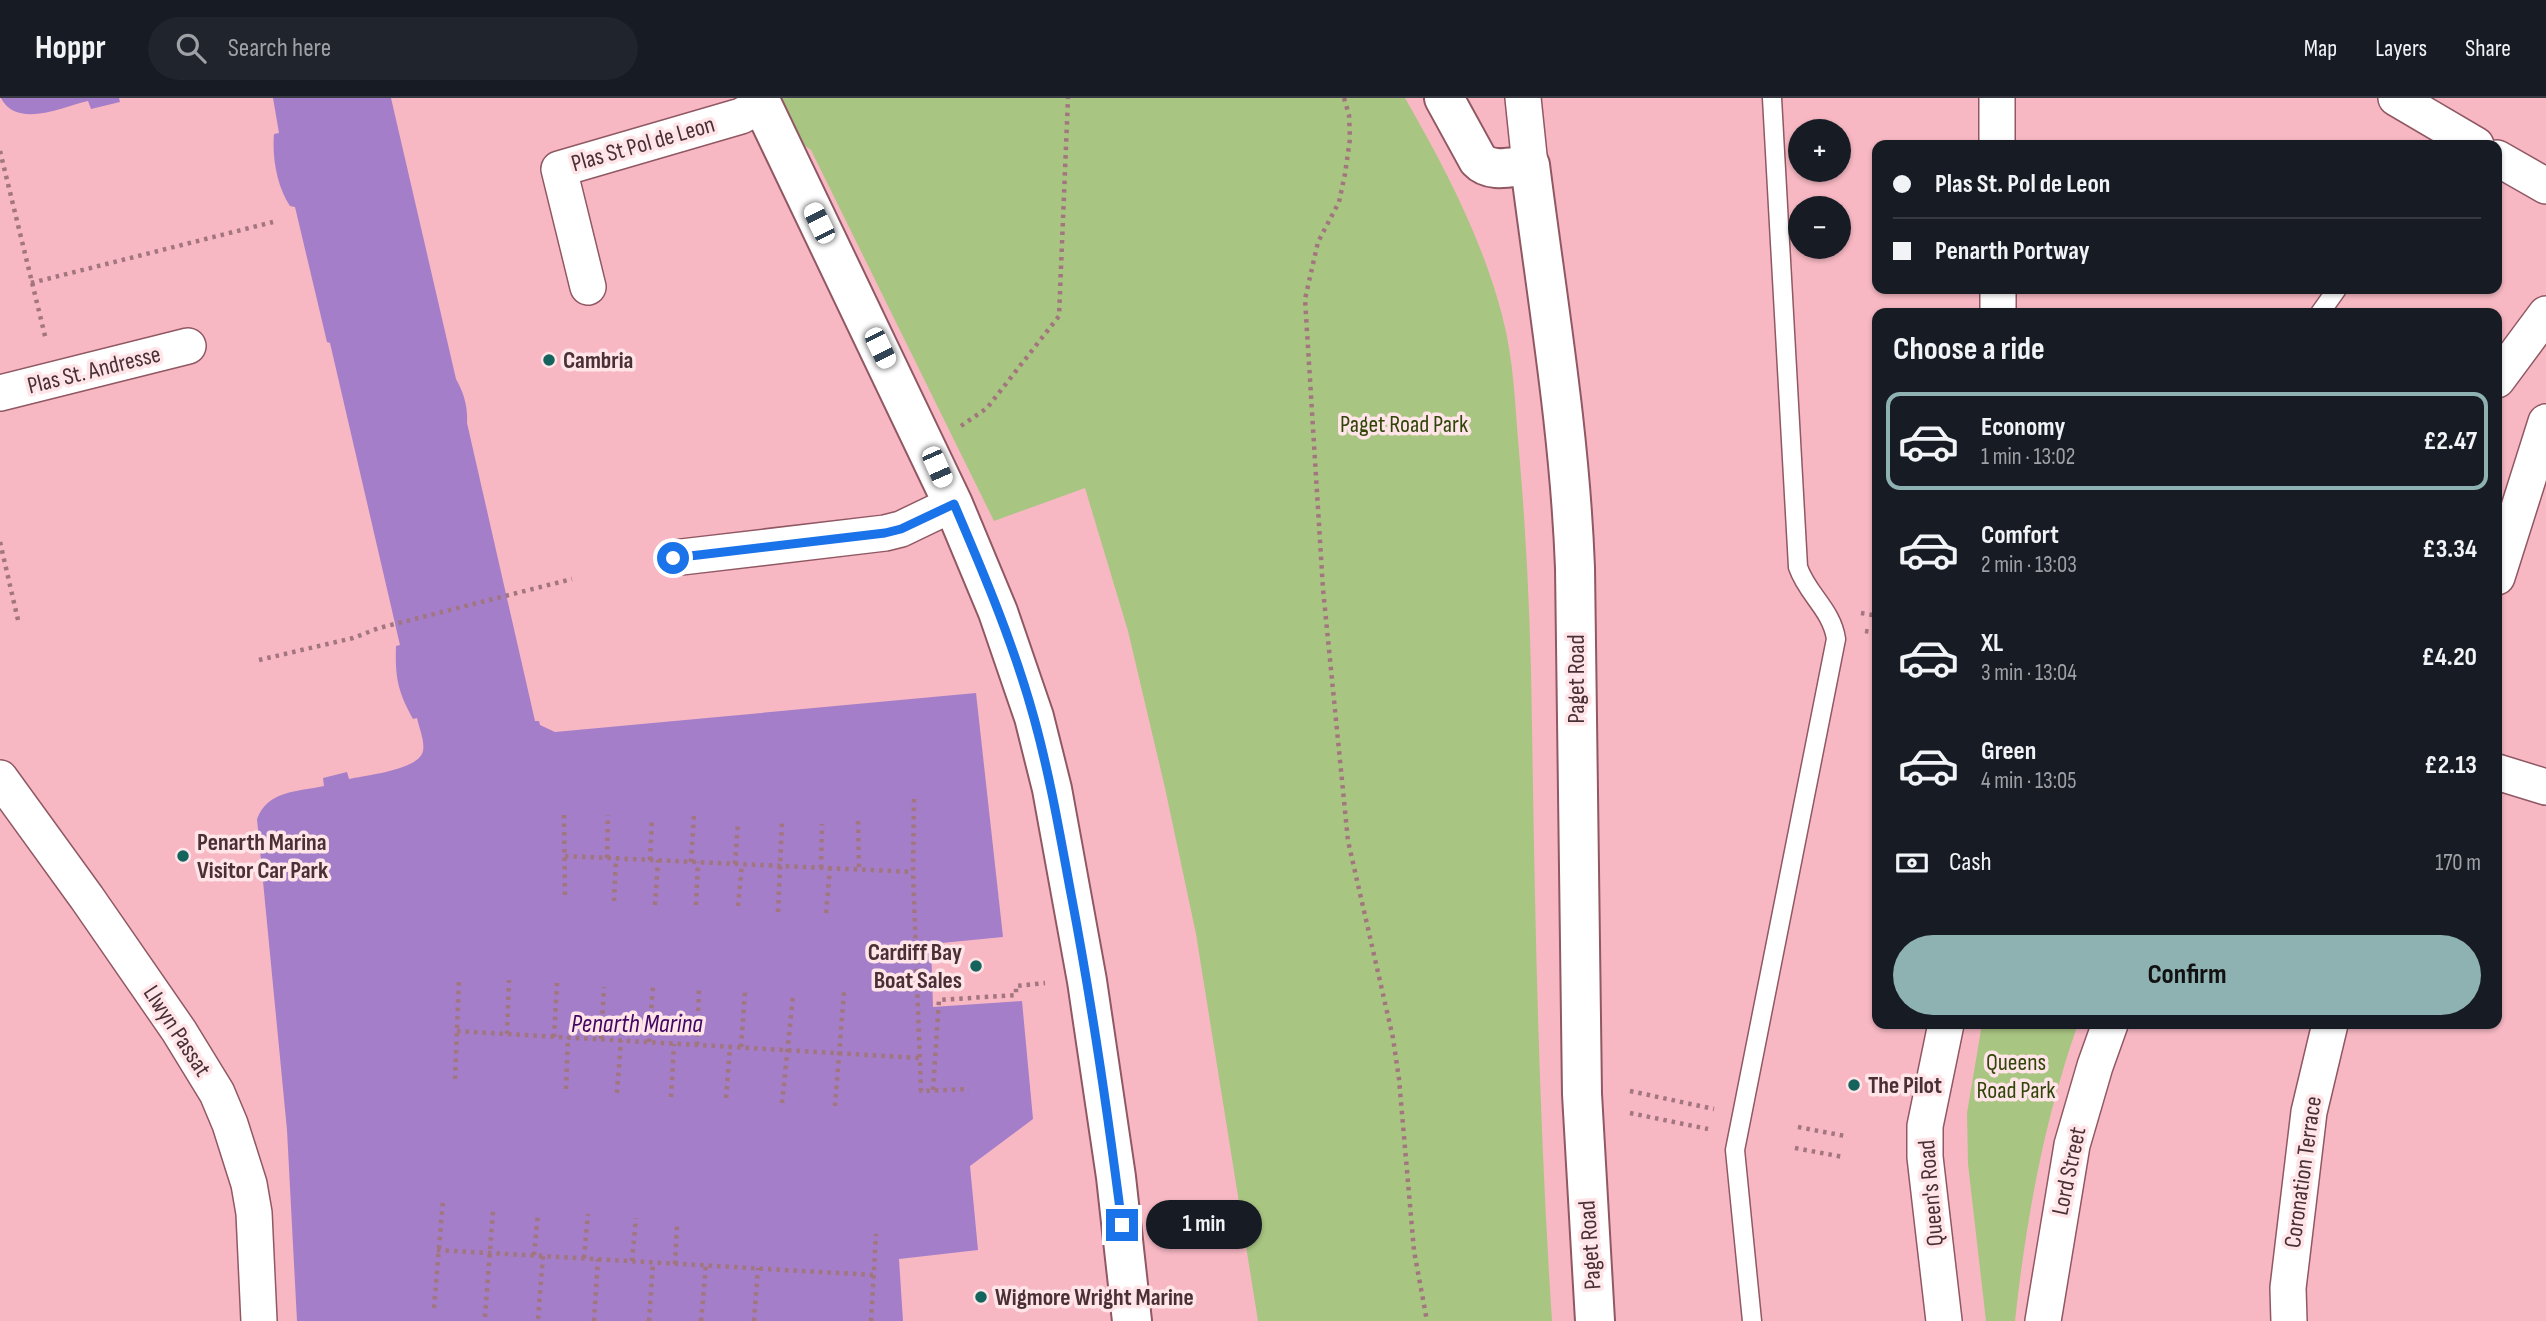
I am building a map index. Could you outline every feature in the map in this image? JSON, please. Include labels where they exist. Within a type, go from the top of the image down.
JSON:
[{"type":"street","points":[[1444,98],[1478,160],[1485,167],[1493,168],[1530,165],[1523,98]]},
{"type":"street","points":[[1997,98],[1997,140]]},
{"type":"street","points":[[2396,98],[2454,140]]},
{"type":"street","points":[[761,102],[954,504],[981,569],[1034,717],[1052,789],[1100,1066],[1128,1272],[1132,1321]]},
{"type":"street","name":"Plas St Pol de Leon","points":[[588,287],[559,169],[741,116],[761,102]]},
{"type":"street","points":[[2502,161],[2546,187]]},
{"type":"street","name":"Paget Road","points":[[1530,165],[1573,519],[1581,1094],[1595,1321]]},
{"type":"street","points":[[2502,373],[2546,314]]},
{"type":"street","name":"Plas St. Andresse","points":[[0,393],[188,346]]},
{"type":"street","points":[[2502,561],[2546,422]]},
{"type":"street","points":[[673,558],[885,533],[901,529],[954,504]]},
{"type":"street","points":[[2502,774],[2546,787]]},
{"type":"street","name":"Llwyn Passat","points":[[0,778],[179,1031],[217,1093],[249,1184],[254,1213],[259,1321]]},
{"type":"street","name":"Queen's Road","points":[[1944,1029],[1925,1126],[1925,1157],[1944,1321]]},
{"type":"street","name":"Lord Street","points":[[2043,1321],[2072,1144],[2108,1029]]},
{"type":"street","name":"Coronation Terrace","points":[[2289,1321],[2288,1288],[2309,1112],[2329,1029]]},
{"type":"lane","points":[[1752,1321],[1735,1150],[1836,639],[1834,625],[1803,583],[1798,567],[1772,98]]},
{"type":"path","points":[[987,408],[1059,316],[1068,98]]},
{"type":"path","points":[[1344,98],[1349,115],[1350,139],[1345,174],[1339,202],[1318,242],[1305,299],[1323,589],[1348,842],[1393,1038],[1414,1251],[1427,1321]]},
{"type":"path","points":[[0,150],[55,379]]},
{"type":"path","points":[[31,283],[273,222]]},
{"type":"path","points":[[0,542],[18,620]]},
{"type":"path","points":[[259,660],[572,579]]},
{"type":"path","points":[[1853,611],[1872,615]]},
{"type":"path","points":[[914,799],[913,872],[921,1091],[969,1089]]},
{"type":"path","points":[[564,814],[565,899]]},
{"type":"path","points":[[607,858],[608,815]]},
{"type":"path","points":[[694,816],[696,905]]},
{"type":"path","points":[[650,860],[652,818]]},
{"type":"path","points":[[858,821],[859,870]]},
{"type":"path","points":[[737,822],[738,906]]},
{"type":"path","points":[[778,912],[782,822]]},
{"type":"path","points":[[821,868],[822,824]]},
{"type":"path","points":[[565,856],[913,872]]},
{"type":"path","points":[[614,901],[616,858]]},
{"type":"path","points":[[655,905],[657,860]]},
{"type":"path","points":[[826,913],[830,868]]},
{"type":"path","points":[[455,1079],[459,979]]},
{"type":"path","points":[[507,1034],[509,980]]},
{"type":"path","points":[[933,1090],[939,1000],[1016,995],[1016,986],[1050,982]]},
{"type":"path","points":[[554,1037],[557,983]]},
{"type":"path","points":[[649,1042],[653,985]]},
{"type":"path","points":[[601,1039],[604,988]]},
{"type":"path","points":[[697,1045],[699,990]]},
{"type":"path","points":[[741,1047],[745,992]]},
{"type":"path","points":[[835,1106],[844,992]]},
{"type":"path","points":[[782,1103],[793,996]]},
{"type":"path","points":[[457,1031],[920,1058]]},
{"type":"path","points":[[566,1089],[568,1037]]},
{"type":"path","points":[[617,1093],[621,1040]]},
{"type":"path","points":[[671,1097],[674,1044]]},
{"type":"path","points":[[726,1098],[730,1047]]},
{"type":"path","points":[[1630,1091],[1722,1111]]},
{"type":"path","points":[[1630,1113],[1716,1131]]},
{"type":"path","points":[[1798,1127],[1845,1136]]},
{"type":"path","points":[[1794,1148],[1843,1157]]},
{"type":"path","points":[[434,1308],[443,1200]]},
{"type":"path","points":[[485,1317],[493,1211]]},
{"type":"path","points":[[534,1255],[538,1213]]},
{"type":"path","points":[[584,1258],[588,1214]]},
{"type":"path","points":[[632,1261],[636,1218]]},
{"type":"path","points":[[675,1264],[677,1225]]},
{"type":"path","points":[[871,1321],[876,1234]]},
{"type":"path","points":[[438,1250],[873,1275]]},
{"type":"path","points":[[538,1319],[543,1256]]},
{"type":"path","points":[[594,1321],[598,1259]]},
{"type":"path","points":[[649,1321],[653,1262]]},
{"type":"path","points":[[701,1321],[706,1265]]},
{"type":"path","points":[[754,1321],[758,1268]]},
{"type":"green space","name":"Paget Road Park","points":[[771,98],[1405,98],[1448,176],[1473,230],[1494,286],[1512,366],[1528,589],[1538,1024],[1552,1321],[1258,1321],[1196,934],[1128,631],[1085,488],[994,521],[811,150],[798,141]]},
{"type":"green space","name":"Queens Road Park","points":[[1981,1029],[2076,1029],[2055,1097],[2038,1171],[2015,1321],[1986,1321],[1968,1164],[1967,1113]]},
{"type":"water","points":[[1,98],[119,98],[120,102],[91,109],[88,101],[53,111],[29,114],[8,107]]},
{"type":"water","name":"Penarth Marina","points":[[273,98],[391,98],[456,379],[465,400],[467,423],[535,721],[555,732],[976,693],[1003,937],[931,944],[933,1007],[1022,1001],[1033,1119],[970,1166],[978,1250],[899,1259],[903,1321],[297,1321],[287,1130],[257,819],[268,802],[276,797],[324,786],[323,778],[347,772],[349,779],[412,763],[423,751],[423,739],[417,718],[413,719],[398,684],[396,646],[400,645],[330,343],[327,342],[295,207],[290,206],[285,198],[276,172],[274,134],[279,133]]},
{"type":"place","name":"Cambria","points":[[549,360]]},
{"type":"place","name":"Penarth Marina Visitor Car Park","points":[[183,856]]},
{"type":"place","name":"Cardiff Bay Boat Sales","points":[[976,966]]},
{"type":"place","name":"The Pilot","points":[[1854,1085]]},
{"type":"place","name":"Wigmore Wright Marine","points":[[981,1297]]},
{"type":"route","points":[[673,558],[885,533],[901,529],[954,504],[1020,673],[1052,789],[1087,981],[1122,1225]]}]
